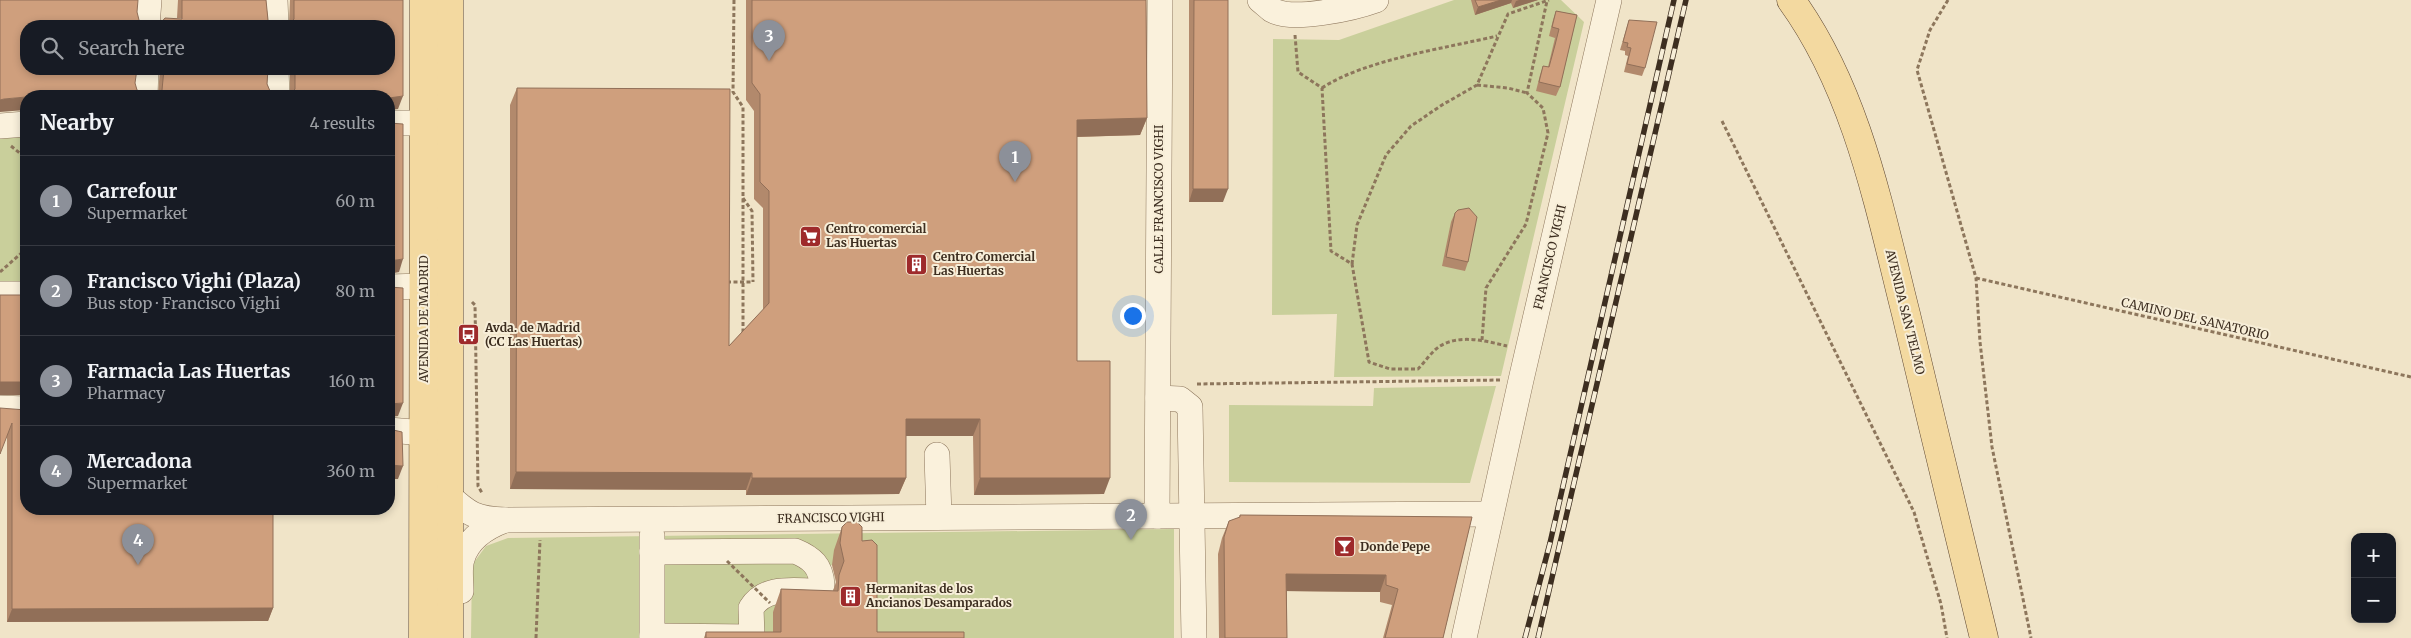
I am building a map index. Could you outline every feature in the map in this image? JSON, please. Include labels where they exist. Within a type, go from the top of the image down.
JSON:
[{"type":"main road","name":"AVENIDA DE MADRID","points":[[423,638],[424,0]]},
{"type":"main road","name":"AVENIDA DE MADRID","points":[[448,0],[449,638]]},
{"type":"main road","name":"AVENIDA SAN TELMO","points":[[1791,0],[1808,24],[1841,86],[1881,212],[1984,638]]},
{"type":"street","points":[[148,0],[148,20]]},
{"type":"street","points":[[275,0],[276,20]]},
{"type":"street","name":"CALLE FRANCISCO VIGHI","points":[[1158,516],[1160,0]]},
{"type":"street","points":[[1260,0],[1273,11],[1286,14],[1334,12],[1376,0]]},
{"type":"street","name":"FRANCISCO VIGHI","points":[[1491,514],[1609,0]]},
{"type":"street","points":[[145,90],[146,75]]},
{"type":"street","points":[[276,75],[277,90]]},
{"type":"street","points":[[395,123],[424,123]]},
{"type":"street","points":[[0,126],[20,124]]},
{"type":"street","points":[[395,287],[424,286]]},
{"type":"street","points":[[0,294],[20,294]]},
{"type":"street","points":[[1158,391],[1180,399],[1190,407],[1194,515],[1194,638]]},
{"type":"street","points":[[0,408],[20,409]]},
{"type":"street","points":[[395,431],[424,433]]},
{"type":"street","points":[[937,455],[939,517]]},
{"type":"street","name":"FRANCISCO VIGHI","points":[[448,494],[466,512],[482,519],[504,520],[1158,516]]},
{"type":"street","points":[[1158,516],[1491,514],[1464,638]]},
{"type":"street","points":[[652,518],[652,552],[652,637],[752,637],[751,608],[763,595],[770,591],[817,590],[822,585],[822,573],[816,563],[807,556],[795,552],[652,552]]},
{"type":"street","name":"FRANCISCO VIGHI","points":[[455,638],[461,597],[462,559],[474,539],[484,528],[504,520]]},
{"type":"path","points":[[734,0],[733,92],[743,107],[743,343]]},
{"type":"path","points":[[1477,85],[1508,14],[1548,0]]},
{"type":"path","points":[[1527,93],[1548,0]]},
{"type":"path","points":[[1948,0],[1930,30],[1917,70],[1976,278],[1980,342],[1992,446],[2031,638]]},
{"type":"path","points":[[1286,14],[1297,39],[1298,72],[1322,88]]},
{"type":"path","points":[[1322,88],[1338,77],[1389,62],[1497,36]]},
{"type":"path","points":[[1482,340],[1486,288],[1526,224],[1548,133],[1544,108],[1527,93],[1508,88],[1477,85],[1442,104],[1411,126],[1386,155],[1357,225],[1352,264],[1369,362],[1390,369],[1418,369],[1440,346],[1454,340],[1482,340],[1508,346],[1530,345]]},
{"type":"path","points":[[1322,88],[1331,251],[1352,264]]},
{"type":"path","points":[[1722,121],[1914,512],[1941,604],[1947,638]]},
{"type":"path","points":[[723,282],[753,282],[752,211],[743,197]]},
{"type":"path","points":[[0,272],[20,254]]},
{"type":"path","name":"CAMINO DEL SANATORIO","points":[[1976,278],[2411,377]]},
{"type":"path","points":[[468,297],[475,305],[478,486],[482,493],[490,498]]},
{"type":"path","points":[[1158,391],[1521,380]]},
{"type":"path","points":[[536,638],[540,520]]},
{"type":"path","points":[[727,561],[770,603]]},
{"type":"green space","points":[[1454,0],[1561,0],[1584,22],[1501,376],[1334,377],[1337,314],[1272,315],[1273,39],[1339,40]]},
{"type":"green space","points":[[20,124],[20,294],[0,294],[0,126]]},
{"type":"green space","points":[[1496,386],[1470,483],[1229,482],[1229,405],[1373,406],[1374,388]]},
{"type":"green space","points":[[1174,529],[1174,638],[869,638],[834,563],[773,612],[773,638],[471,638],[472,565],[486,546],[508,538]]},
{"type":"building","points":[[0,0],[138,0],[137,12],[139,20],[20,20],[20,75],[136,75],[135,83],[137,90],[20,90],[20,98],[0,100]]},
{"type":"building","points":[[182,0],[266,0],[268,20],[163,20],[165,18],[182,19]]},
{"type":"building","points":[[294,0],[403,0],[403,96],[395,97],[395,90],[294,90],[295,75],[395,75],[395,20],[293,20]]},
{"type":"building","name":"Centro Comercial Las Huertas","points":[[752,0],[1146,0],[1147,118],[1077,120],[1077,361],[1110,361],[1110,478],[980,478],[980,419],[906,419],[906,478],[752,478],[752,473],[516,472],[517,88],[730,89],[729,346],[769,303],[769,191],[760,182],[760,94],[752,83]]},
{"type":"building","points":[[1194,0],[1228,0],[1228,189],[1193,189]]},
{"type":"building","points":[[1475,0],[1501,0],[1478,7]]},
{"type":"building","points":[[1556,11],[1577,15],[1560,87],[1539,82],[1543,66],[1549,67],[1559,29],[1552,27]]},
{"type":"building","points":[[1629,20],[1657,22],[1645,68],[1627,64],[1631,48],[1627,47],[1628,43],[1623,42]]},
{"type":"building","points":[[163,75],[268,75],[267,84],[270,90],[162,90]]},
{"type":"building","points":[[395,123],[403,124],[403,259],[395,260]]},
{"type":"building","points":[[1469,208],[1477,217],[1468,262],[1446,257],[1455,213],[1458,210]]},
{"type":"building","points":[[395,287],[403,288],[403,403],[395,404]]},
{"type":"building","points":[[0,295],[20,295],[20,382],[0,382]]},
{"type":"building","points":[[0,408],[20,410],[20,515],[273,515],[273,608],[12,609],[12,423],[0,454]]},
{"type":"building","points":[[395,430],[402,432],[403,466],[395,465]]},
{"type":"building","points":[[1240,515],[1472,517],[1443,638],[1385,638],[1398,589],[1386,585],[1386,575],[1286,574],[1287,638],[1225,638],[1224,537],[1229,521],[1240,517]]},
{"type":"building","points":[[847,522],[857,522],[862,527],[862,541],[872,540],[877,545],[877,632],[964,632],[964,638],[706,638],[706,632],[781,632],[781,589],[838,591],[839,575],[844,561],[840,543],[842,527]]},
{"type":"railway","points":[[1525,638],[1550,543],[1674,0]]},
{"type":"railway","points":[[1538,638],[1686,0]]},
{"type":"place","name":"Farmacia Las Huertas","points":[[769,61]]},
{"type":"place","name":"Carrefour","points":[[1015,182]]},
{"type":"place","name":"Centro comercial Las Huertas","points":[[810,236]]},
{"type":"place","name":"Centro Comercial Las Huertas","points":[[917,264]]},
{"type":"place","name":"Avda. de Madrid (CC Las Huertas)","points":[[469,335]]},
{"type":"place","name":"Francisco Vighi (Plaza)","points":[[1131,540]]},
{"type":"place","name":"Donde Pepe","points":[[1344,547]]},
{"type":"place","name":"Mercadona","points":[[138,565]]},
{"type":"place","name":"Hermanitas de los Ancianos Desamparados","points":[[850,596]]}]
